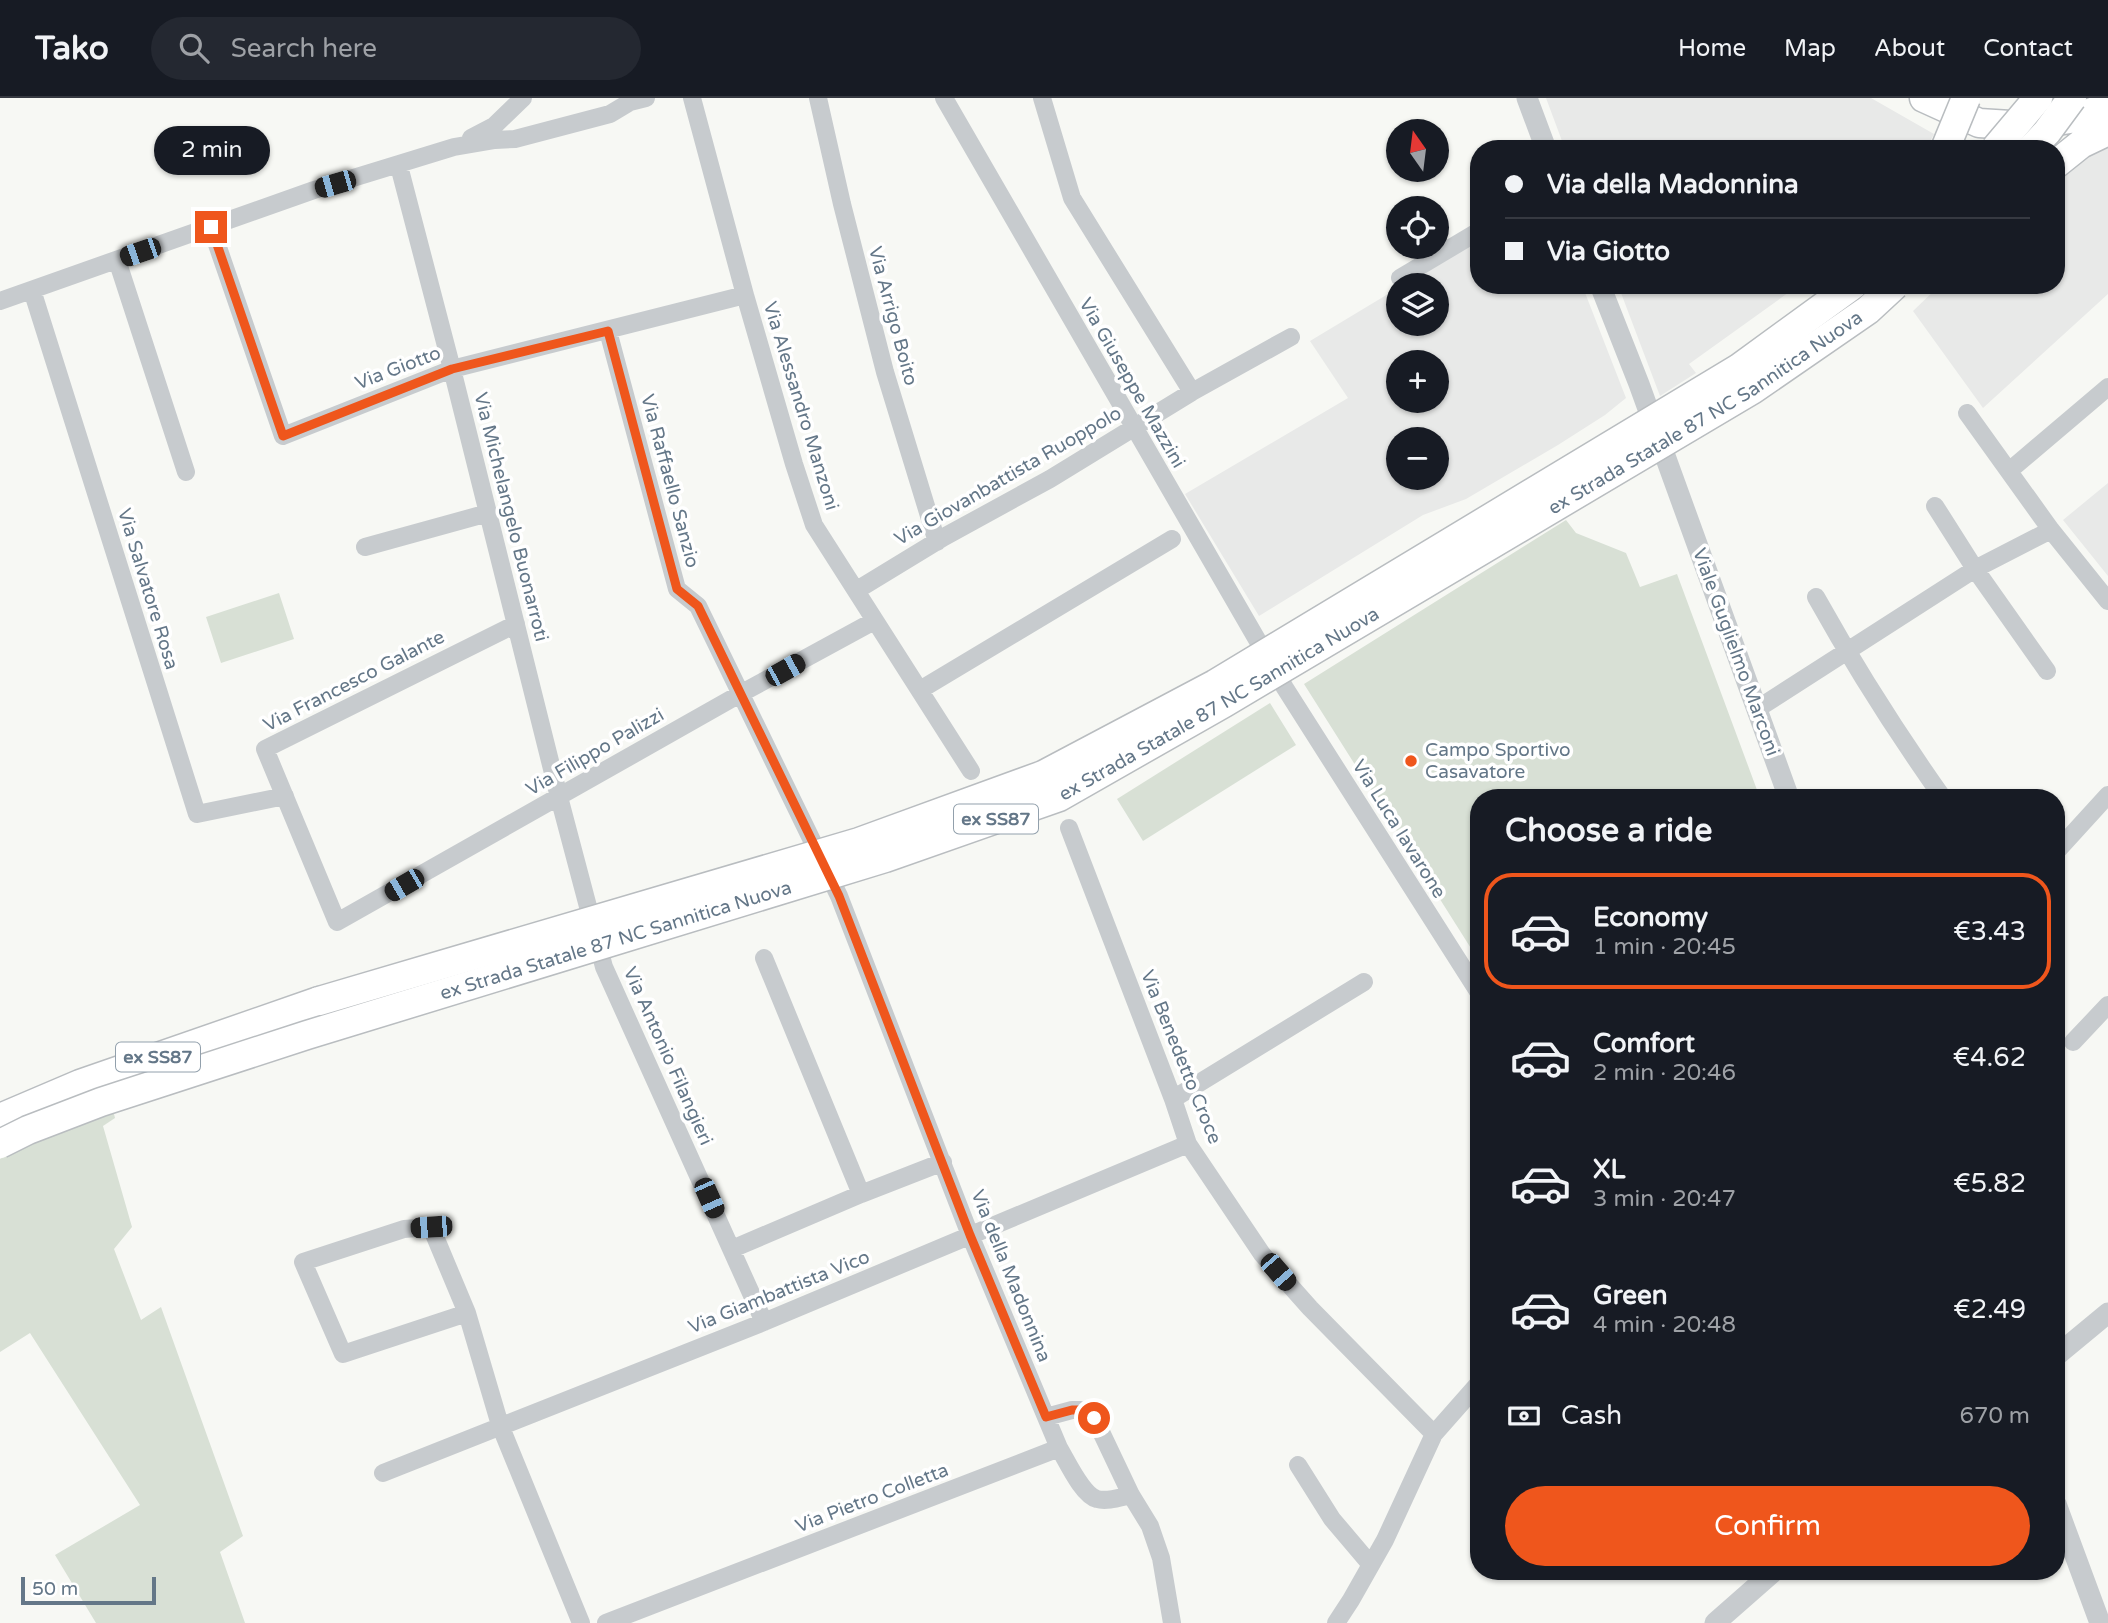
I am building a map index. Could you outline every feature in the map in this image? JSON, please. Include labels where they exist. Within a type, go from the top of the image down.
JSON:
[{"type":"highway","points":[[1924,98],[1979,123],[2027,126],[2076,118],[2108,106]]},
{"type":"highway","points":[[1949,140],[1966,98]]},
{"type":"highway","points":[[2003,140],[2038,98]]},
{"type":"highway","points":[[2039,140],[2072,98]]},
{"type":"highway","points":[[2065,157],[2081,144],[2108,131]]},
{"type":"highway","points":[[1806,318],[1827,294]]},
{"type":"highway","name":"ex Strada Statale 87 NC Sannitica Nuova","points":[[0,1118],[80,1084],[319,1001],[859,842],[1043,775],[1215,684],[1739,368],[1840,294]]},
{"type":"highway","name":"ex Strada Statale 87 NC Sannitica Nuova","points":[[0,1144],[28,1130],[101,1102],[307,1035],[885,858],[1059,797],[1236,696],[1752,390],[1868,310],[1885,294]]},
{"type":"street","points":[[0,301],[314,190],[454,147],[494,126],[523,98]]},
{"type":"street","points":[[454,147],[516,139],[610,114],[629,102],[646,98]]},
{"type":"street","name":"Via Alessandro Manzoni","points":[[692,98],[794,464],[814,525],[971,771]]},
{"type":"street","name":"Via Arrigo Boito","points":[[818,98],[885,372],[937,542]]},
{"type":"street","name":"Via Giuseppe Mazzini","points":[[944,98],[1285,688]]},
{"type":"street","points":[[1042,98],[1072,198],[1192,392]]},
{"type":"street","points":[[1527,98],[1543,140]]},
{"type":"street","name":"Via Michelangelo Buonarroti","points":[[399,166],[559,797]]},
{"type":"street","name":"Via Giotto","points":[[211,227],[283,436],[452,369],[746,295]]},
{"type":"street","points":[[1408,273],[1470,235]]},
{"type":"street","points":[[117,260],[187,472]]},
{"type":"street","name":"Via Salvatore Rosa","points":[[32,290],[197,814],[285,796]]},
{"type":"street","name":"Viale Guglielmo Marconi","points":[[1604,294],[1639,384],[1786,789]]},
{"type":"street","name":"Via Raffaello Sanzio","points":[[608,331],[677,589],[698,606],[839,896]]},
{"type":"street","name":"Via Giovanbattista Ruoppolo","points":[[857,590],[1192,392],[1291,337]]},
{"type":"street","points":[[2009,471],[2108,387]]},
{"type":"street","points":[[1967,413],[2051,530],[2108,601]]},
{"type":"street","points":[[1935,506],[1975,569],[2047,671]]},
{"type":"street","points":[[365,547],[488,513]]},
{"type":"street","points":[[1757,709],[1975,569],[2051,530]]},
{"type":"street","points":[[920,690],[1172,539]]},
{"type":"street","points":[[1816,597],[1846,652],[1904,744],[1936,789]]},
{"type":"street","name":"Via Filippo Palizzi","points":[[337,922],[874,621]]},
{"type":"street","name":"Via Francesco Galante","points":[[337,922],[265,749],[516,624]]},
{"type":"street","name":"Via Luca Iavarone","points":[[1285,688],[1470,979]]},
{"type":"street","points":[[2065,842],[2108,795]]},
{"type":"street","name":"Via Antonio Filangieri","points":[[559,797],[604,967],[764,1322]]},
{"type":"street","name":"Via Benedetto Croce","points":[[1069,828],[1188,1144],[1262,1254],[1310,1308],[1434,1434]]},
{"type":"street","name":"Via della Madonnina","points":[[839,896],[970,1235],[1059,1448]]},
{"type":"street","points":[[764,958],[861,1194]]},
{"type":"street","points":[[1173,1099],[1364,982]]},
{"type":"street","points":[[2073,1042],[2108,1006]]},
{"type":"street","name":"Via Giambattista Vico","points":[[383,1473],[764,1322],[1188,1144]]},
{"type":"street","points":[[732,1249],[943,1162]]},
{"type":"street","points":[[467,1313],[343,1354],[303,1262],[404,1229],[431,1227],[467,1313],[500,1425],[581,1623]]},
{"type":"street","points":[[2065,1349],[2108,1314]]},
{"type":"street","points":[[2065,1335],[2083,1334]]},
{"type":"street","points":[[1336,1623],[1385,1540],[1434,1434],[1470,1393]]},
{"type":"street","points":[[1046,1417],[1072,1410],[1086,1410],[1094,1418],[1131,1495],[1150,1526],[1161,1558],[1172,1623]]},
{"type":"street","points":[[1059,1448],[1087,1493],[1096,1499],[1106,1500],[1131,1495]]},
{"type":"street","name":"Via Pietro Colletta","points":[[606,1623],[1059,1448]]},
{"type":"street","points":[[1298,1465],[1332,1519],[1371,1565]]},
{"type":"street","points":[[2065,1528],[2100,1623]]},
{"type":"street","points":[[1715,1623],[1764,1580]]},
{"type":"shaded area","points":[[1546,98],[1871,98],[1934,134],[1931,140],[1562,140]]},
{"type":"shaded area","points":[[2108,137],[2108,294],[1983,408],[1913,311],[1931,294],[2065,294],[2065,168]]},
{"type":"shaded area","points":[[1470,245],[1470,294],[1586,294],[1626,398],[1558,445],[1466,499],[1423,515],[1259,616],[1185,494],[1348,398],[1310,341],[1386,295],[1386,336],[1449,336],[1449,273],[1423,273]]},
{"type":"shaded area","points":[[1621,294],[1786,294],[1689,364],[1696,373],[1660,396]]},
{"type":"shaded area","points":[[2108,483],[2108,576],[2063,520]]},
{"type":"shaded area","name":"Campo Sportivo Casavatore","points":[[1566,520],[1576,533],[1626,553],[1640,587],[1677,574],[1757,789],[1470,789],[1470,947],[1304,684]]},
{"type":"shaded area","points":[[279,593],[294,639],[221,663],[206,617]]},
{"type":"shaded area","points":[[1270,703],[1296,745],[1143,841],[1117,799]]},
{"type":"shaded area","points":[[113,1110],[115,1118],[103,1126],[132,1227],[114,1249],[141,1320],[161,1307],[243,1536],[220,1552],[245,1623],[96,1623],[55,1555],[140,1505],[30,1333],[0,1352],[0,1159]]},
{"type":"place","name":"Campo Sportivo Casavatore","points":[[1411,761]]},
{"type":"route","points":[[211,227],[283,436],[452,369],[608,331],[677,589],[698,606],[839,896],[970,1235],[1046,1417],[1072,1410],[1086,1410],[1094,1418]]}]
